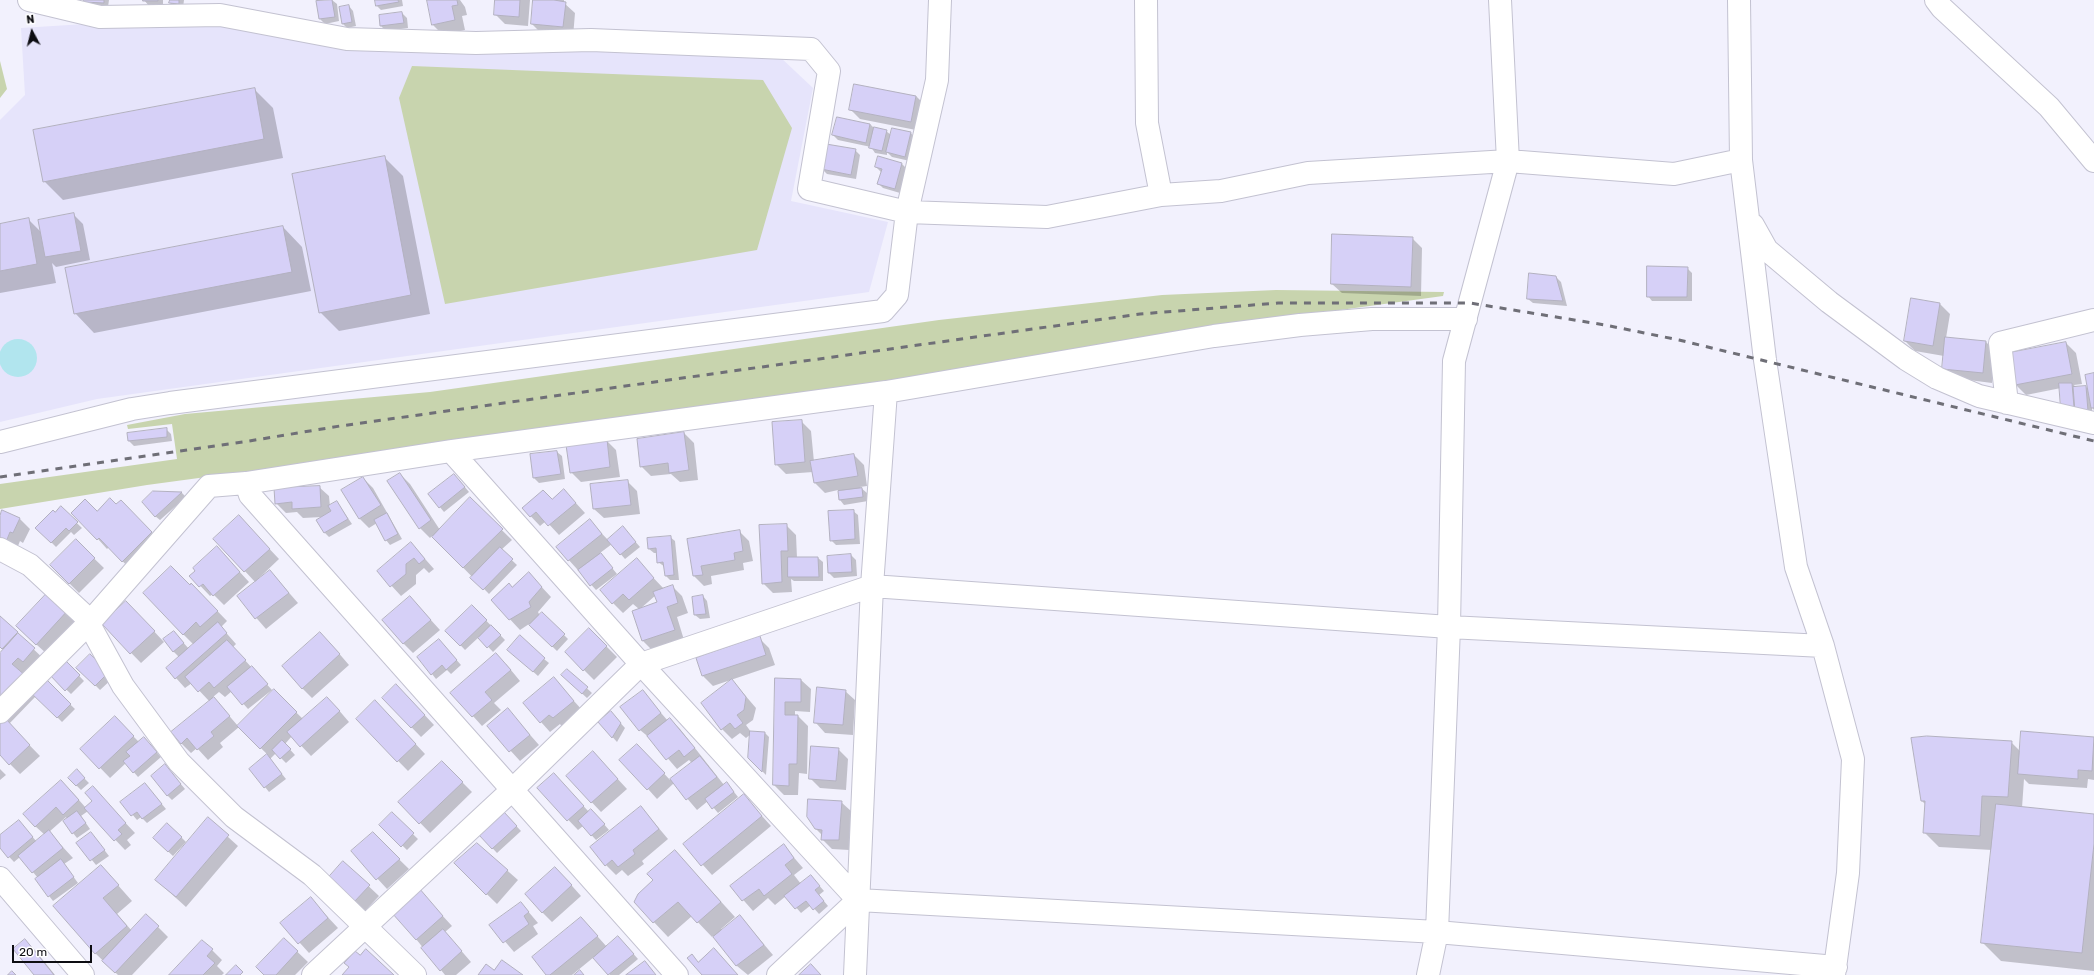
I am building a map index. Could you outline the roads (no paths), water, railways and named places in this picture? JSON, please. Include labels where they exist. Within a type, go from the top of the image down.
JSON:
[{"type":"street","points":[[29,0],[100,17],[220,15],[347,39],[461,43],[591,40],[811,49],[829,71],[809,189],[907,212],[1047,217],[1162,195],[1221,191],[1308,173],[1508,161],[1674,174],[1741,160]]},
{"type":"street","points":[[0,442],[132,409],[170,403],[883,311],[897,295],[907,212],[937,80],[940,0]]},
{"type":"street","points":[[1146,0],[1147,122],[1162,195]]},
{"type":"street","points":[[1428,975],[1437,932],[1449,627],[1454,361],[1508,161],[1500,0]]},
{"type":"street","points":[[451,451],[641,664],[858,900],[1437,932],[1835,971],[1848,873],[1853,759],[1823,646],[1796,567],[1765,360],[1741,160],[1739,0]]},
{"type":"street","points":[[1936,0],[1942,8],[2049,107],[2094,161]]},
{"type":"street","points":[[1749,217],[1767,250],[1829,302],[1906,359],[1937,378],[1979,396],[2094,423]]},
{"type":"street","points":[[0,712],[89,624],[209,486],[246,482],[451,451],[886,392],[1214,336],[1300,325],[1372,319],[1466,319]]},
{"type":"street","points":[[2007,403],[2000,343],[2094,320]]},
{"type":"street","points":[[855,975],[872,586],[886,392]]},
{"type":"street","points":[[246,482],[250,495],[677,975]]},
{"type":"street","points":[[0,549],[30,565],[84,615],[124,686],[179,762],[234,817],[312,875],[415,975]]},
{"type":"street","points":[[313,975],[512,790],[641,664],[872,586],[1449,627],[1823,646]]},
{"type":"street","points":[[0,878],[83,975]]},
{"type":"street","points":[[778,975],[858,900]]},
{"type":"railway","points":[[0,477],[243,442],[340,426],[1140,314],[1278,303],[1470,303],[1605,325],[1679,340],[2094,441]]}]
